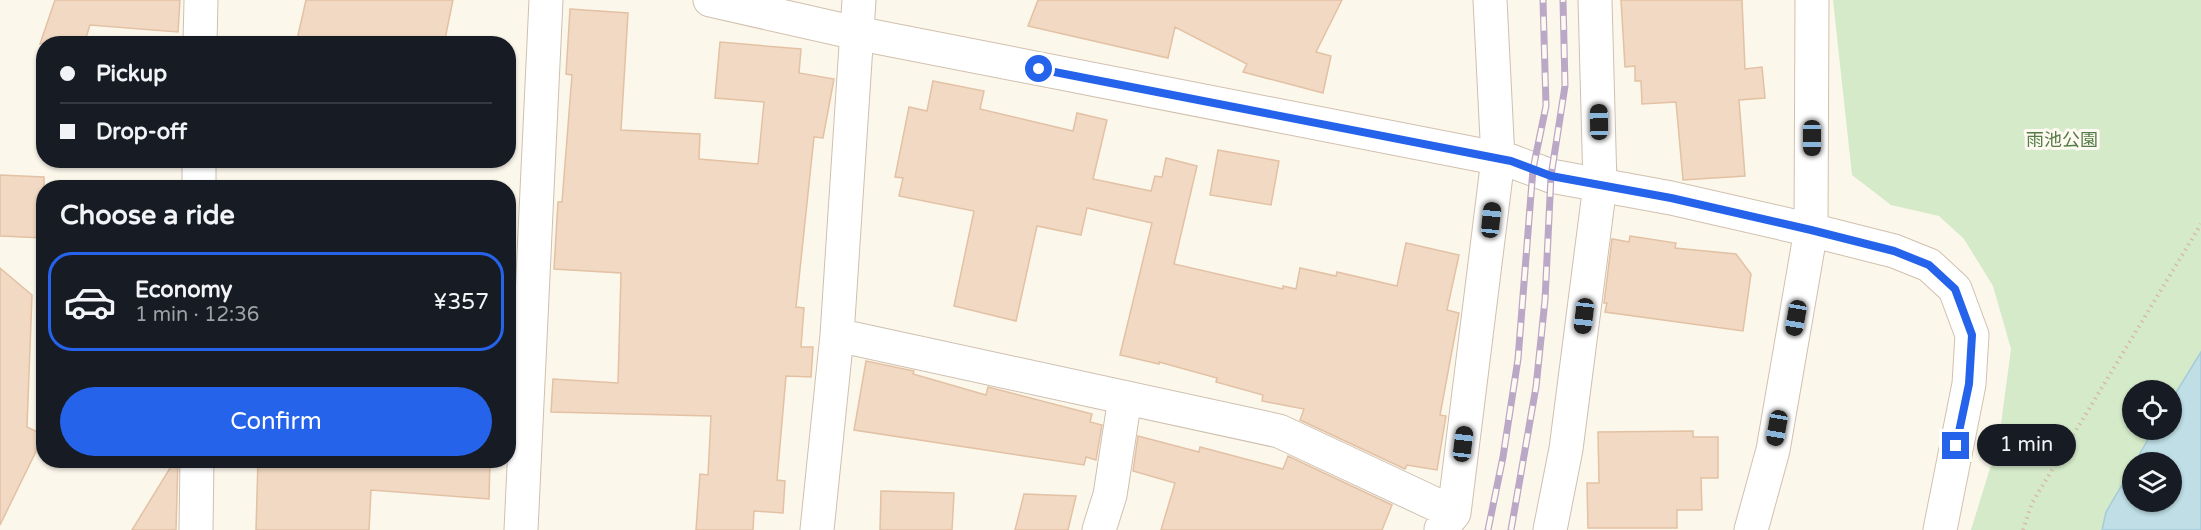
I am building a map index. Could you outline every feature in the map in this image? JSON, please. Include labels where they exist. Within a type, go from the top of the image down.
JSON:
[{"type":"street","points":[[200,36],[201,0]]},
{"type":"street","points":[[521,530],[546,0]]},
{"type":"street","points":[[710,0],[856,33],[1498,159],[1551,176],[1811,230],[1894,251],[1929,265],[1955,289],[1972,335],[1969,384],[1940,530]]},
{"type":"street","points":[[817,530],[837,335],[859,0]]},
{"type":"street","points":[[837,335],[1279,431],[1447,522],[1498,159],[1490,0]]},
{"type":"street","points":[[1550,530],[1566,449],[1600,185],[1595,0]]},
{"type":"street","points":[[1751,530],[1773,450],[1811,230],[1812,0]]},
{"type":"street","points":[[1099,530],[1110,495],[1125,398]]},
{"type":"street","points":[[196,530],[197,468]]},
{"type":"path","points":[[2023,530],[2032,503],[2201,224]]},
{"type":"green space","name":"雨池公園","points":[[1833,0],[2201,0],[2201,530],[1971,530],[1999,439],[2011,349],[1993,286],[1964,239],[1939,216],[1891,205],[1852,175]]},
{"type":"water","points":[[2201,352],[2201,530],[2102,530],[2106,512],[2122,485],[2122,512],[2182,512],[2182,452],[2141,452],[2148,440],[2182,440],[2182,383]]},
{"type":"building","points":[[55,0],[180,0],[178,32],[90,25],[87,36],[43,36]]},
{"type":"building","points":[[306,0],[453,0],[446,36],[298,36]]},
{"type":"building","points":[[1038,0],[1342,0],[1316,52],[1331,56],[1323,93],[1243,72],[1247,64],[1175,27],[1168,58],[1028,26]]},
{"type":"building","points":[[1621,0],[1742,0],[1745,69],[1762,67],[1765,98],[1739,100],[1745,176],[1683,180],[1676,102],[1642,104],[1641,81],[1635,81],[1635,66],[1625,67]]},
{"type":"building","points":[[570,9],[628,13],[621,130],[700,134],[699,159],[758,164],[764,102],[715,98],[720,42],[801,49],[799,73],[834,79],[823,138],[814,137],[796,307],[804,308],[801,347],[813,347],[811,377],[786,376],[777,480],[785,481],[783,513],[754,511],[753,530],[696,530],[700,474],[708,475],[711,416],[551,412],[553,379],[618,383],[621,273],[554,269],[558,202],[562,202],[572,75],[566,74]]},
{"type":"building","points":[[933,81],[984,91],[980,109],[1073,131],[1077,113],[1107,120],[1093,179],[1151,191],[1155,176],[1162,177],[1166,158],[1197,166],[1174,264],[1283,289],[1283,286],[1296,289],[1300,268],[1336,276],[1337,272],[1397,286],[1406,243],[1459,255],[1447,310],[1459,313],[1440,415],[1446,416],[1437,470],[1407,465],[1405,469],[1300,420],[1304,409],[1262,401],[1263,395],[1216,382],[1217,378],[1159,362],[1159,364],[1120,355],[1152,223],[1087,208],[1081,235],[1037,226],[1016,321],[954,306],[974,211],[899,196],[903,178],[895,177],[909,107],[927,111]]},
{"type":"building","points":[[1218,150],[1279,161],[1271,205],[1210,195]]},
{"type":"building","points":[[0,175],[44,177],[44,180],[36,180],[36,238],[0,236]]},
{"type":"building","points":[[1630,236],[1676,243],[1675,248],[1736,254],[1751,274],[1743,331],[1605,312],[1607,303],[1604,303],[1612,239],[1629,242]]},
{"type":"building","points":[[0,268],[32,295],[27,427],[36,431],[36,451],[0,525]]},
{"type":"building","points":[[866,361],[914,371],[913,374],[986,395],[988,387],[1092,414],[1090,422],[1102,425],[1096,460],[1086,457],[1084,465],[854,430]]},
{"type":"building","points":[[1693,431],[1693,437],[1718,437],[1718,478],[1701,478],[1702,510],[1677,510],[1677,528],[1588,528],[1587,483],[1599,483],[1598,432]]},
{"type":"building","points":[[1138,436],[1199,452],[1200,447],[1283,469],[1288,456],[1392,505],[1382,530],[1161,530],[1175,483],[1133,471]]},
{"type":"building","points":[[170,468],[178,468],[176,530],[132,530]]},
{"type":"building","points":[[258,468],[490,468],[489,499],[371,490],[369,530],[256,530]]},
{"type":"building","points":[[881,491],[954,493],[952,530],[880,530]]},
{"type":"building","points":[[1024,494],[1076,496],[1068,530],[1015,530]]},
{"type":"railway","points":[[1488,530],[1503,457],[1518,359],[1533,169],[1546,106],[1543,0]]},
{"type":"railway","points":[[1511,530],[1536,387],[1545,300],[1551,176],[1565,86],[1563,0]]},
{"type":"route","points":[[1039,69],[1511,161],[1551,176],[1671,198],[1811,230],[1894,251],[1929,265],[1955,289],[1972,335],[1969,384],[1956,446]]}]
